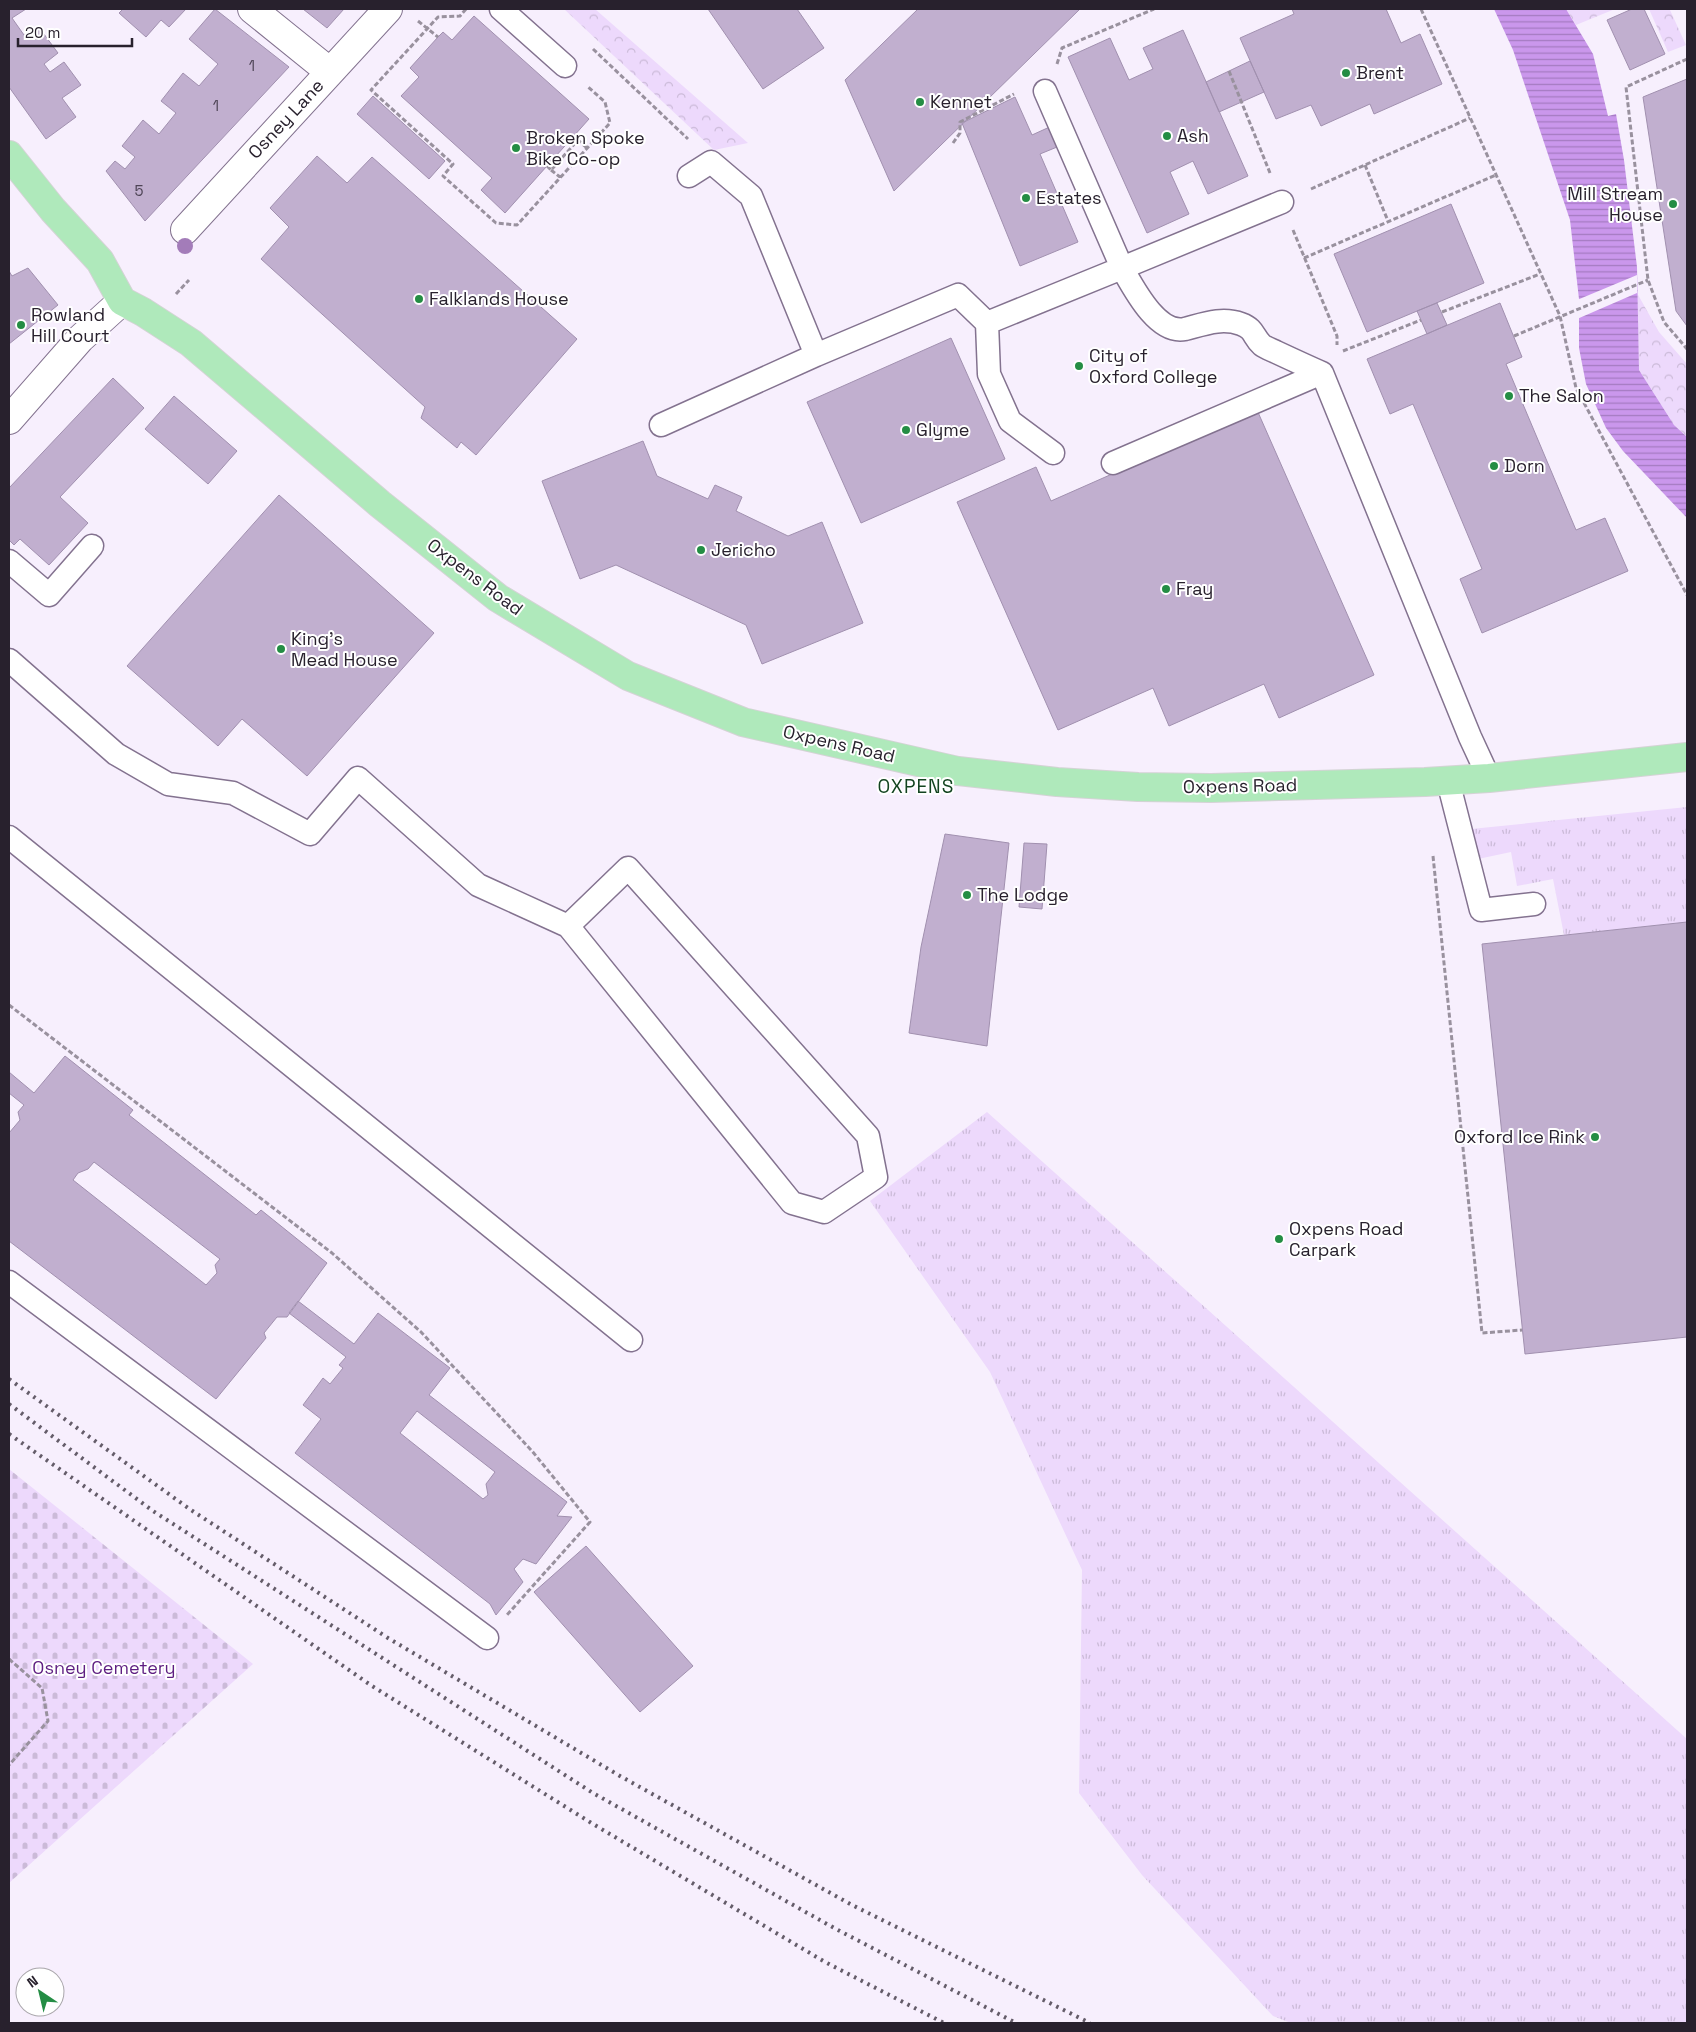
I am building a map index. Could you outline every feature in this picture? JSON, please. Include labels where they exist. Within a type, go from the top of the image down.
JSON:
[{"type":"main road","points":[[9,155],[53,210],[100,261],[122,302]]},
{"type":"main road","name":"Oxpens Road","points":[[122,302],[144,312],[191,343],[380,504],[498,598],[628,676],[743,722],[958,771],[1057,782],[1212,788],[1448,781],[1687,757]]},
{"type":"street","points":[[252,9],[330,72]]},
{"type":"street","name":"Osney Lane","points":[[185,230],[388,9]]},
{"type":"street","points":[[9,420],[80,339],[122,302]]},
{"type":"lane","points":[[501,9],[565,66]]},
{"type":"lane","points":[[1045,90],[1122,268],[1140,298],[1159,321],[1170,328],[1182,329],[1225,320],[1241,324],[1253,330],[1262,345],[1322,373],[1488,778]]},
{"type":"lane","points":[[689,176],[711,162],[751,196],[816,355]]},
{"type":"lane","points":[[987,323],[1282,202]]},
{"type":"lane","points":[[661,424],[816,355],[958,295],[987,323],[989,374],[1010,421],[1053,453]]},
{"type":"lane","points":[[1113,463],[1322,373]]},
{"type":"lane","points":[[9,561],[49,595],[92,546]]},
{"type":"lane","points":[[9,660],[116,754],[168,784],[233,793],[310,834],[358,778],[478,885],[568,926],[792,1203],[824,1212],[876,1177],[868,1136],[628,868],[568,926]]},
{"type":"lane","points":[[1448,781],[1481,910],[1534,904]]},
{"type":"lane","points":[[9,837],[631,1340]]},
{"type":"lane","points":[[9,1282],[487,1638]]},
{"type":"path","points":[[466,9],[460,16],[438,16],[371,90],[453,164],[443,176],[496,223],[517,225],[560,178],[610,122],[605,102]]},
{"type":"path","points":[[1045,90],[1054,73],[1062,48],[1154,9]]},
{"type":"path","points":[[1421,9],[1560,316],[1576,388],[1687,595]]},
{"type":"path","points":[[427,28],[438,37]]},
{"type":"path","points":[[586,42],[711,162]]},
{"type":"path","points":[[1687,59],[1626,87],[1648,280],[1664,322],[1687,349]]},
{"type":"path","points":[[1229,71],[1282,202],[1470,118]]},
{"type":"path","points":[[953,143],[960,133],[960,122],[1016,93]]},
{"type":"path","points":[[551,170],[578,140],[587,148]]},
{"type":"path","points":[[1365,165],[1388,221]]},
{"type":"path","points":[[547,166],[560,178]]},
{"type":"path","points":[[1304,258],[1496,175]]},
{"type":"path","points":[[1292,227],[1337,336],[1337,353],[1421,320]]},
{"type":"path","points":[[1442,312],[1540,274]]},
{"type":"path","points":[[1514,336],[1648,280]]},
{"type":"path","points":[[1432,855],[1482,1333],[1522,1330]]},
{"type":"path","points":[[9,1005],[332,1253],[384,1299],[421,1332],[532,1451],[590,1522],[487,1638]]},
{"type":"path","points":[[9,1658],[42,1688],[48,1721],[9,1765]]},
{"type":"green space","points":[[564,9],[595,9],[748,143],[714,150]]},
{"type":"green space","points":[[1566,9],[1615,9],[1576,25]]},
{"type":"green space","points":[[1649,9],[1671,9],[1686,45],[1668,52]]},
{"type":"green space","points":[[1637,293],[1659,332],[1687,364],[1687,437],[1674,425],[1639,370]]},
{"type":"green space","points":[[1687,807],[1687,922],[1564,935],[1553,879],[1517,886],[1511,852],[1478,859],[1471,829]]},
{"type":"green space","points":[[987,1112],[1687,1739],[1687,2023],[1291,2023],[1273,2016],[1142,1875],[1079,1793],[1082,1570],[990,1372],[870,1201]]},
{"type":"green space","name":"Osney Cemetery","points":[[9,1469],[253,1664],[9,1883]]},
{"type":"shaded area","points":[[1494,9],[1566,9],[1593,54],[1608,116],[1616,114],[1624,160],[1637,267],[1639,370],[1674,425],[1687,437],[1687,518],[1623,451],[1606,428],[1586,384],[1579,348],[1579,299],[1570,220],[1513,50]]},
{"type":"pier","points":[[1637,275],[1637,293],[1577,319],[1577,300]]},
{"type":"building","points":[[9,9],[26,9],[12,18],[24,35],[38,26],[58,53],[44,64],[50,72],[64,62],[81,85],[62,98],[76,117],[46,139],[9,87]]},
{"type":"building","points":[[123,9],[186,9],[169,27],[161,20],[146,37],[119,13]]},
{"type":"building","points":[[215,9],[289,67],[145,221],[106,171],[115,161],[125,169],[135,157],[122,146],[143,120],[159,134],[176,113],[161,101],[183,73],[199,86],[218,64],[189,39]]},
{"type":"building","points":[[303,9],[344,9],[327,28]]},
{"type":"building","points":[[708,9],[797,9],[824,48],[763,89]]},
{"type":"building","name":"Kennet","points":[[918,9],[1080,9],[894,191],[845,80]]},
{"type":"building","name":"Brent","points":[[1292,9],[1386,9],[1401,43],[1420,34],[1442,84],[1374,114],[1370,104],[1321,126],[1311,105],[1276,119],[1240,38],[1294,14]]},
{"type":"building","points":[[1632,9],[1644,9],[1665,54],[1630,70],[1607,20]]},
{"type":"building","points":[[474,16],[589,119],[505,213],[481,190],[492,178],[401,96],[419,77],[410,68],[438,37],[443,32],[452,40]]},
{"type":"building","name":"Ash","points":[[1183,30],[1248,176],[1208,194],[1193,161],[1170,172],[1189,214],[1147,233],[1068,57],[1110,38],[1129,80],[1153,69],[1143,48]]},
{"type":"building","points":[[1250,61],[1264,92],[1219,112],[1206,82]]},
{"type":"building","name":"Mill Stream House","points":[[1687,79],[1687,326],[1676,311],[1643,97]]},
{"type":"building","points":[[373,96],[445,161],[429,179],[357,114]]},
{"type":"building","name":"Estates","points":[[1015,97],[1032,135],[1054,125],[1062,145],[1040,154],[1078,242],[1020,266],[962,123]]},
{"type":"building","name":"Falklands House","points":[[317,156],[347,183],[372,157],[577,339],[476,455],[461,442],[457,448],[421,418],[425,407],[261,259],[289,227],[270,208]]},
{"type":"building","points":[[1451,204],[1484,283],[1367,332],[1334,254]]},
{"type":"building","name":"Rowland Hill Court","points":[[28,268],[58,305],[9,344],[9,271],[12,276]]},
{"type":"building","points":[[1437,303],[1447,325],[1427,334],[1417,311]]},
{"type":"building","name":"Dorn","points":[[1500,303],[1522,357],[1506,364],[1576,530],[1605,518],[1628,571],[1482,633],[1460,579],[1482,569],[1413,404],[1390,414],[1367,359]]},
{"type":"building","name":"Glyme","points":[[951,338],[1005,459],[861,523],[807,402]]},
{"type":"building","points":[[113,378],[144,408],[60,497],[88,523],[49,565],[20,539],[14,545],[9,540],[9,488]]},
{"type":"building","points":[[174,396],[237,451],[208,484],[145,429]]},
{"type":"building","name":"Fray","points":[[1257,410],[1374,675],[1279,718],[1264,684],[1169,726],[1153,688],[1058,730],[957,502],[1036,467],[1051,501]]},
{"type":"building","name":"Jericho","points":[[643,441],[657,476],[708,499],[715,485],[742,497],[736,511],[788,536],[822,522],[863,623],[762,664],[746,625],[616,565],[580,579],[542,481]]},
{"type":"building","name":"King's Mead House","points":[[279,495],[434,633],[307,776],[242,719],[218,746],[127,666]]},
{"type":"building","name":"The Lodge","points":[[945,834],[1009,843],[987,1046],[909,1033],[921,947]]},
{"type":"building","points":[[1024,843],[1047,844],[1042,909],[1019,907]]},
{"type":"building","name":"Oxford Ice Rink","points":[[1687,922],[1687,1337],[1525,1354],[1482,944]]},
{"type":"building","points":[[65,1056],[133,1110],[129,1115],[256,1215],[261,1210],[327,1263],[287,1317],[277,1317],[264,1333],[266,1338],[216,1399],[9,1241],[9,1133],[20,1120],[18,1112],[24,1105],[9,1093],[9,1072],[34,1093]],"holes":[[[94,1162],[220,1259],[215,1265],[217,1273],[206,1285],[73,1180],[78,1173],[88,1169]]]},
{"type":"building","points":[[298,1301],[354,1344],[378,1313],[450,1368],[429,1395],[567,1502],[557,1516],[572,1517],[536,1564],[523,1559],[514,1569],[523,1582],[496,1615],[490,1604],[295,1453],[321,1419],[303,1405],[323,1378],[330,1384],[343,1368],[339,1365],[346,1357],[289,1313]],"holes":[[[417,1411],[495,1472],[486,1484],[488,1495],[483,1499],[400,1433]]]},
{"type":"building","points":[[586,1546],[693,1666],[640,1712],[534,1592]]},
{"type":"railway","points":[[9,1379],[191,1510],[388,1638],[620,1776],[852,1905],[1090,2023]]},
{"type":"railway","points":[[9,1404],[153,1511],[593,1793],[836,1929],[1016,2023]]},
{"type":"railway","points":[[9,1434],[372,1686],[593,1824],[825,1962],[944,2023]]},
{"type":"place","name":"Brent","points":[[1346,73]]},
{"type":"place","name":"Kennet","points":[[920,102]]},
{"type":"place","name":"Ash","points":[[1167,136]]},
{"type":"place","name":"Broken Spoke Bike Co-op","points":[[516,148]]},
{"type":"place","name":"Estates","points":[[1026,198]]},
{"type":"place","name":"Mill Stream House","points":[[1673,204]]},
{"type":"place","name":"Falklands House","points":[[419,299]]},
{"type":"place","name":"Rowland Hill Court","points":[[21,325]]},
{"type":"place","name":"City of Oxford College","points":[[1079,366]]},
{"type":"place","name":"The Salon","points":[[1509,396]]},
{"type":"place","name":"Glyme","points":[[906,430]]},
{"type":"place","name":"Dorn","points":[[1494,466]]},
{"type":"place","name":"Jericho","points":[[701,550]]},
{"type":"place","name":"Fray","points":[[1166,589]]},
{"type":"place","name":"King's Mead House","points":[[281,649]]},
{"type":"place","name":"The Lodge","points":[[967,895]]},
{"type":"place","name":"Oxford Ice Rink","points":[[1595,1137]]},
{"type":"place","name":"Oxpens Road Carpark","points":[[1279,1239]]},
{"type":"district","name":"OXPENS","points":[[916,786]]}]
